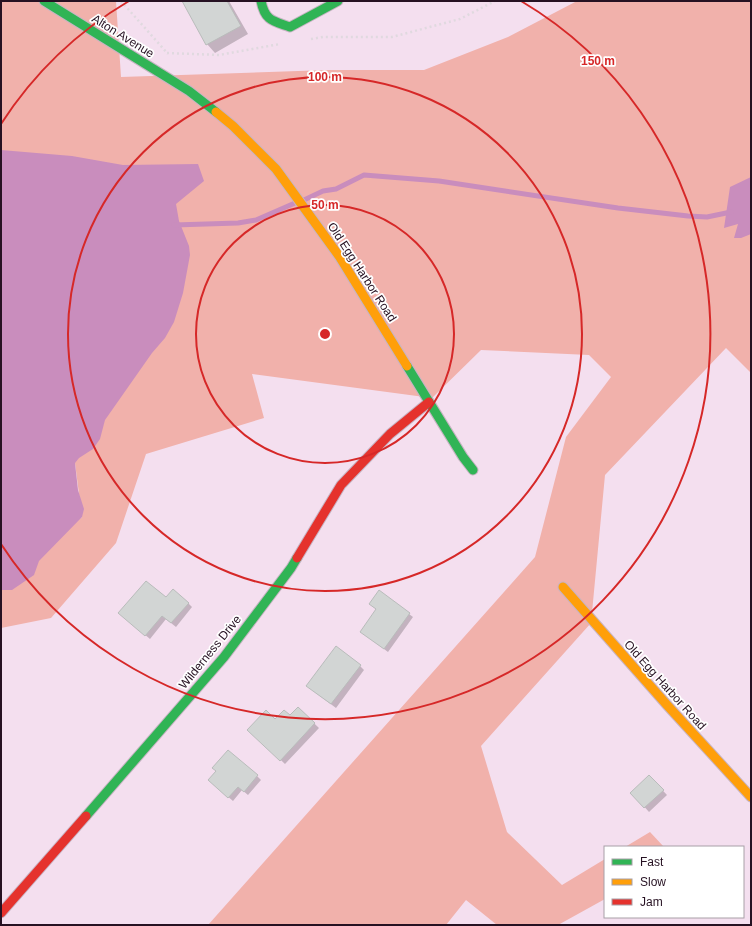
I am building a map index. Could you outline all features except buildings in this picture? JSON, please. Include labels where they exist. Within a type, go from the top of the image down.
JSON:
[{"type":"street","name":"Alton Avenue","points":[[44,1],[189,91]]},
{"type":"street","points":[[261,1],[263,12],[271,20],[290,28],[338,1]]},
{"type":"street","name":"Old Egg Harbor Road","points":[[189,91],[233,126],[276,169],[339,256],[463,457],[473,470]]},
{"type":"street","name":"Wilderness Drive","points":[[1,913],[224,657],[291,568],[341,486],[390,434],[429,402]]},
{"type":"street","name":"Old Egg Harbor Road","points":[[563,587],[666,705],[751,797]]},
{"type":"path","points":[[308,39],[323,37],[392,36],[460,19],[495,1]]},
{"type":"path","points":[[168,53],[219,55],[286,43]]},
{"type":"shaded area","points":[[1,1],[116,1],[121,77],[328,70],[424,70],[508,37],[577,1],[751,1],[751,373],[726,348],[605,475],[591,623],[481,746],[507,832],[562,885],[604,860],[604,900],[558,925],[497,925],[466,900],[446,925],[208,925],[535,557],[566,437],[611,377],[589,355],[481,350],[432,398],[252,374],[264,418],[146,454],[116,543],[51,618],[1,628],[1,582],[82,517],[75,463],[1,150]]},
{"type":"shaded area","points":[[1,150],[72,156],[123,165],[198,164],[204,181],[176,204],[179,221],[189,246],[190,255],[183,293],[174,322],[165,338],[152,353],[105,420],[100,439],[93,449],[79,458],[75,463],[78,490],[84,509],[82,517],[39,561],[34,575],[12,590],[1,590]]},
{"type":"shaded area","points":[[751,177],[751,234],[741,238],[734,238],[738,224],[724,228],[730,187]]},
{"type":"shaded area","points":[[650,832],[663,846],[627,846]]},
{"type":"waterway","points":[[304,200],[323,191],[336,189],[364,175],[439,181],[618,208],[688,216],[707,217],[731,212]]},
{"type":"waterway","points":[[174,225],[238,223],[256,220],[295,203]]},
{"type":"traffic: fast","points":[[44,1],[189,91],[216,112]]},
{"type":"traffic: fast","points":[[261,1],[267,16],[274,21],[290,27],[338,1]]},
{"type":"traffic: fast","points":[[407,366],[463,457],[473,470]]},
{"type":"traffic: fast","points":[[86,816],[224,657],[297,558]]},
{"type":"traffic: slow","points":[[216,112],[233,126],[276,169],[339,256],[407,366]]},
{"type":"traffic: slow","points":[[563,587],[667,705],[751,797]]},
{"type":"traffic: jam","points":[[297,558],[341,485],[390,434],[429,402]]},
{"type":"traffic: jam","points":[[1,913],[86,816]]}]
